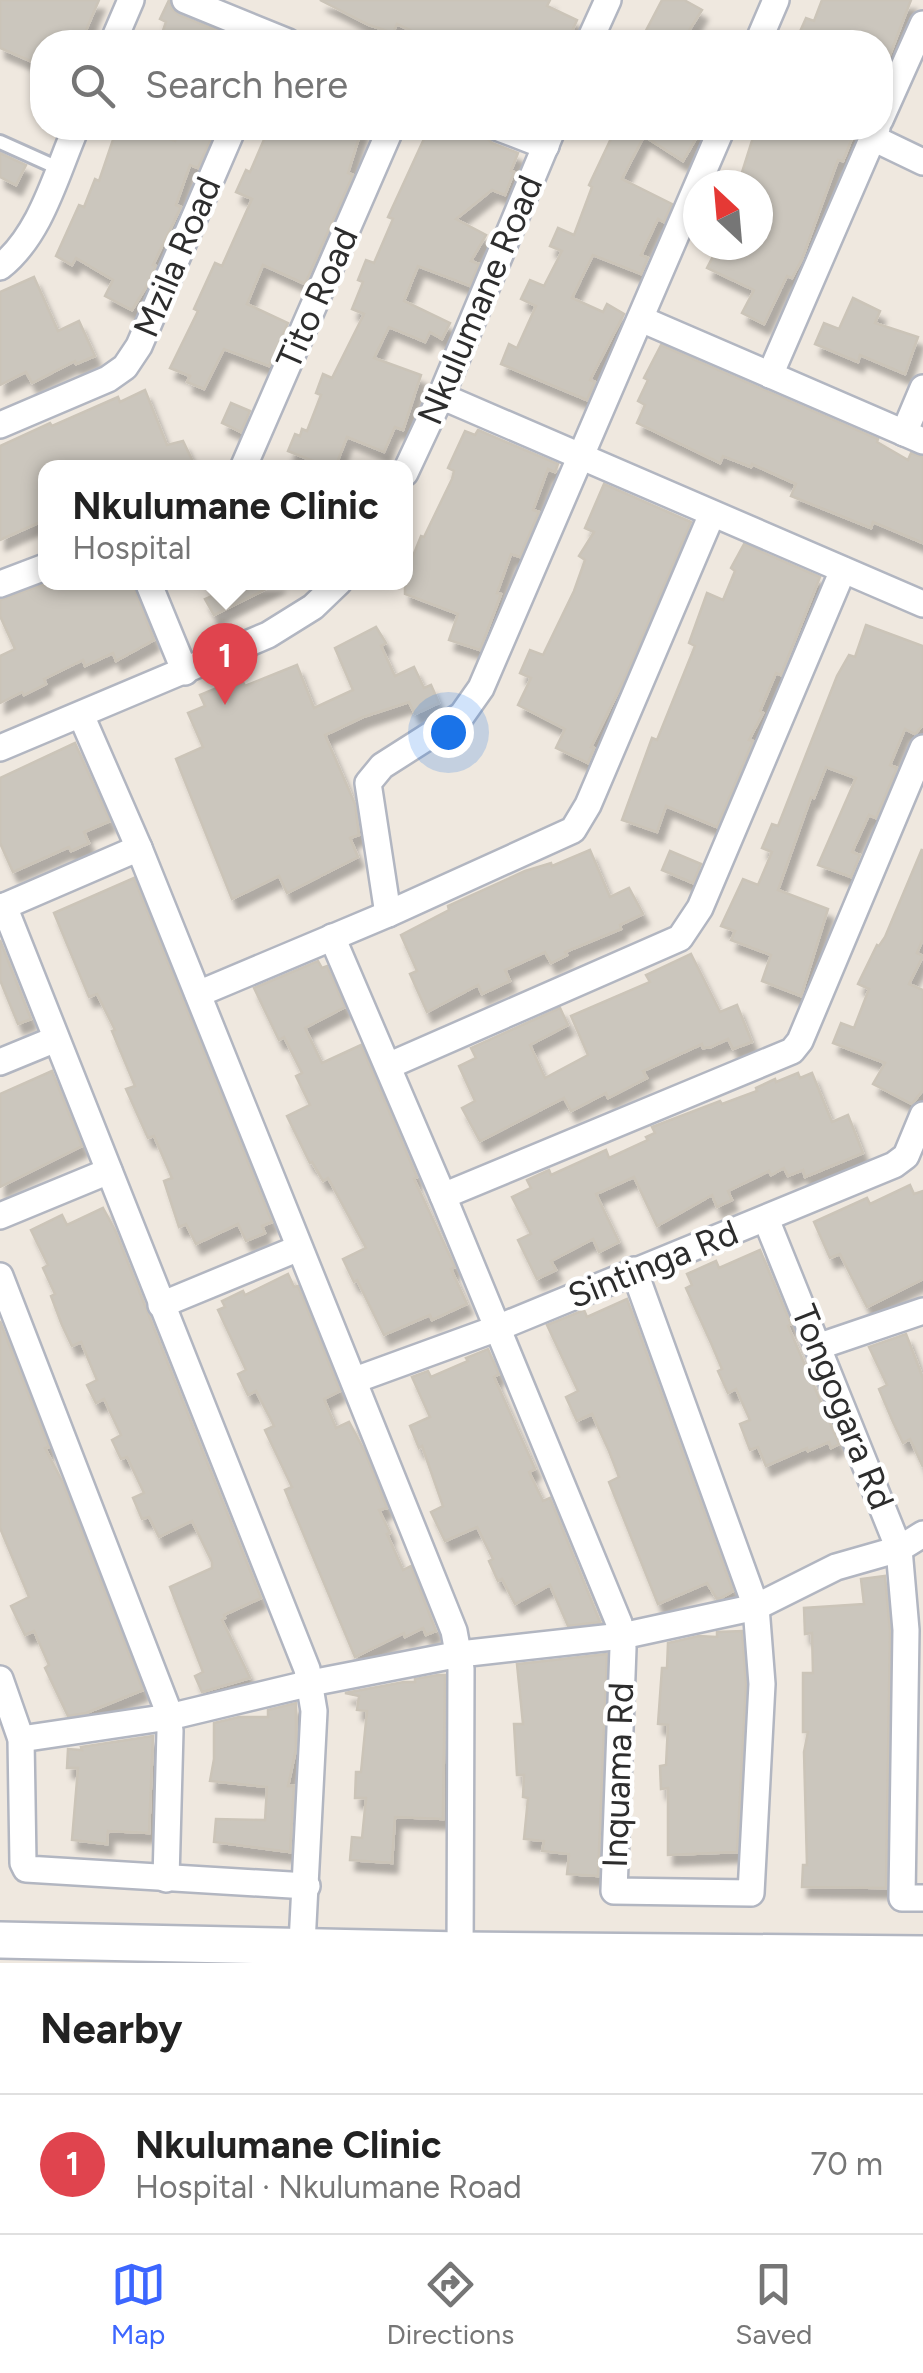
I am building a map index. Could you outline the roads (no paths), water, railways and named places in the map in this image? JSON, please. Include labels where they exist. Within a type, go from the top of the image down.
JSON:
[{"type":"street","points":[[118,30],[131,0]]},
{"type":"street","points":[[186,0],[254,30]]},
{"type":"street","points":[[763,30],[776,0]]},
{"type":"street","points":[[593,30],[599,3]]},
{"type":"street","points":[[893,92],[923,24]]},
{"type":"street","points":[[0,268],[16,255],[30,234],[71,140]]},
{"type":"street","name":"Mzila Road","points":[[0,425],[82,392],[125,368],[139,346],[228,140]]},
{"type":"street","name":"Tito Road","points":[[245,460],[385,140]]},
{"type":"street","name":"Nkulumane Road","points":[[411,460],[548,140]]},
{"type":"street","points":[[388,914],[368,783],[382,766],[448,726],[472,704],[717,140]]},
{"type":"street","points":[[770,375],[872,140]]},
{"type":"street","points":[[892,140],[923,162]]},
{"type":"street","points":[[640,319],[914,437],[923,388]]},
{"type":"street","points":[[441,396],[923,604]]},
{"type":"street","points":[[198,994],[558,839],[582,819],[712,514]]},
{"type":"street","points":[[0,584],[38,570]]},
{"type":"street","points":[[388,1066],[680,938],[700,908],[844,570]]},
{"type":"street","points":[[151,590],[185,672]]},
{"type":"street","points":[[0,748],[185,672],[293,622],[330,590]]},
{"type":"street","points":[[81,716],[139,848],[454,1630],[460,1654],[460,1956]]},
{"type":"street","points":[[443,1196],[792,1051],[800,1041],[923,748]]},
{"type":"street","points":[[139,848],[2,907],[311,1683],[314,1711],[302,1954]]},
{"type":"street","name":"Inquama Rd","points":[[332,937],[443,1196],[622,1636],[614,1890],[751,1892],[762,1684],[756,1607],[634,1270]]},
{"type":"street","points":[[0,1062],[56,1039]]},
{"type":"street","name":"Sintinga Rd","points":[[355,1380],[495,1328],[898,1163],[906,1156],[923,1115]]},
{"type":"street","points":[[0,1216],[109,1171]]},
{"type":"street","name":"Tongogara Rd","points":[[766,1219],[899,1548],[906,1630],[912,1898]]},
{"type":"street","points":[[161,1305],[299,1248]]},
{"type":"street","points":[[0,1276],[169,1717],[166,1878]]},
{"type":"street","points":[[820,1346],[923,1311]]},
{"type":"street","points":[[22,1738],[169,1717],[311,1683],[460,1654],[622,1636],[756,1607],[836,1567],[899,1548],[923,1534]]},
{"type":"street","points":[[0,1678],[22,1738],[26,1869],[306,1886]]},
{"type":"street","points":[[0,1940],[302,1954],[923,1954]]},
{"type":"lane","points":[[0,142],[58,168]]},
{"type":"place","name":"Nkulumane Clinic","points":[[225,705]]}]
